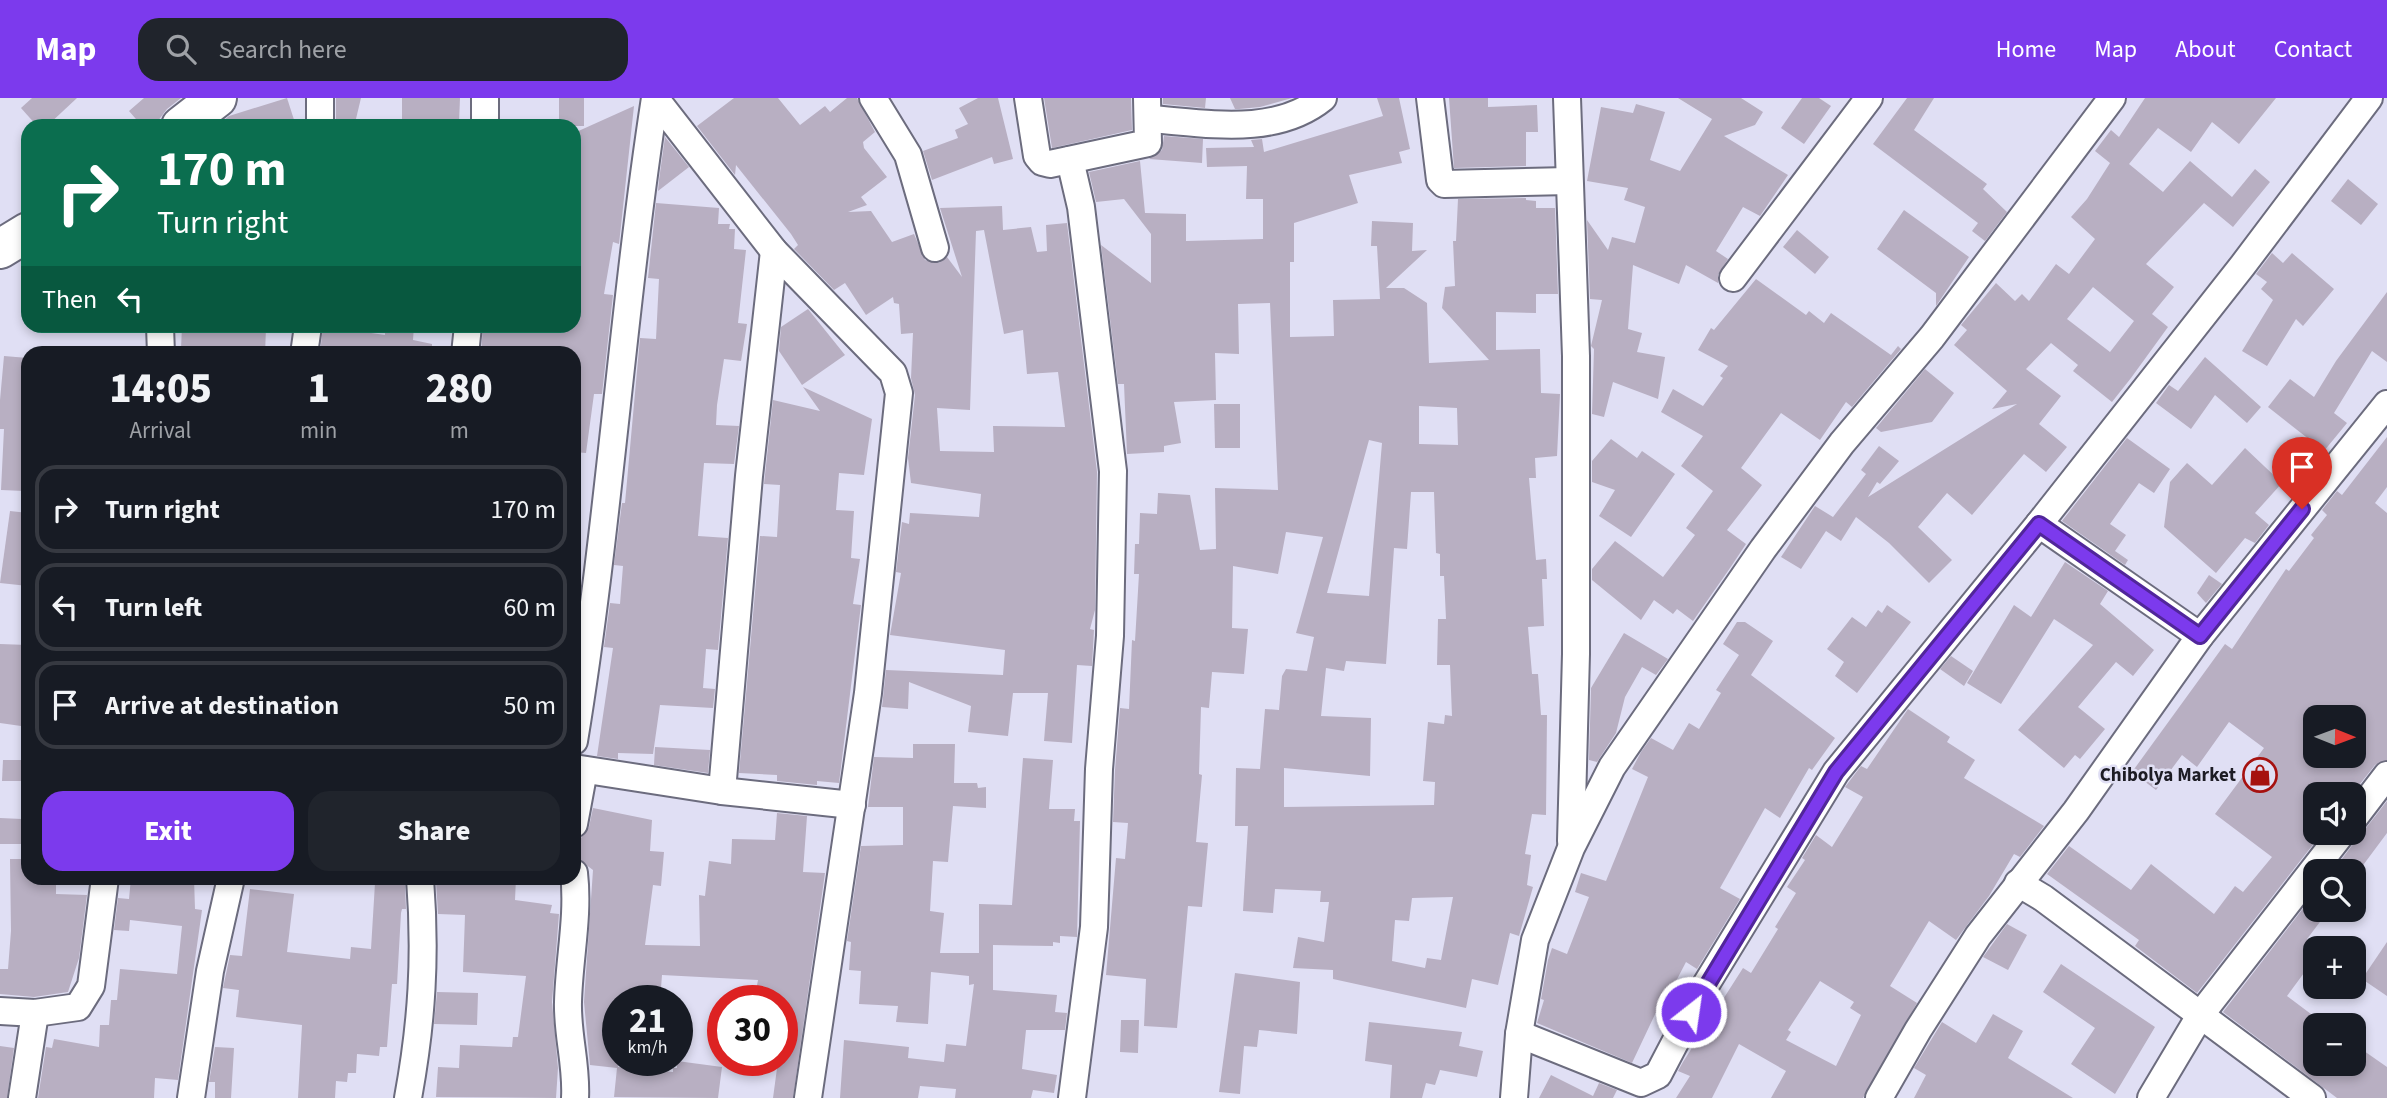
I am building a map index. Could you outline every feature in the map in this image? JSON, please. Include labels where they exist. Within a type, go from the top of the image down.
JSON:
[{"type":"street","points":[[190,119],[218,98]]},
{"type":"street","points":[[320,98],[320,119]]},
{"type":"street","points":[[485,98],[485,119]]},
{"type":"street","points":[[655,98],[774,251],[893,373],[899,393],[868,693],[808,1098]]},
{"type":"street","points":[[581,690],[615,443],[642,185],[655,98]]},
{"type":"street","points":[[873,98],[908,155],[935,248]]},
{"type":"street","points":[[1028,98],[1037,156],[1042,162],[1050,164],[1149,143],[1148,109],[1252,125],[1270,123],[1323,98]]},
{"type":"street","points":[[1430,98],[1440,180],[1444,184],[1569,181]]},
{"type":"street","points":[[1567,98],[1576,356],[1576,654],[1571,848]]},
{"type":"street","points":[[1514,1098],[1519,1034],[1535,940],[1571,848],[1612,767],[1763,549],[1842,443],[1932,337],[2112,98]]},
{"type":"street","points":[[1519,1034],[1641,1083],[1658,1075],[1702,991],[1836,772],[2039,524],[2243,265],[2369,98]]},
{"type":"street","points":[[1734,278],[1866,99]]},
{"type":"street","points":[[1070,160],[1081,207],[1113,471],[1114,504],[1110,636],[1095,846],[1094,927],[1072,1098]]},
{"type":"street","points":[[0,249],[21,236]]},
{"type":"street","points":[[722,791],[749,476],[774,251]]},
{"type":"street","points":[[1879,1098],[1918,1030],[1978,936],[2076,811],[2200,636],[2387,404]]},
{"type":"street","points":[[2039,524],[2200,636]]},
{"type":"street","points":[[581,769],[722,791],[852,805]]},
{"type":"street","points":[[2366,802],[2387,775]]},
{"type":"street","points":[[2151,1098],[2200,1014],[2333,845]]},
{"type":"street","points":[[2018,883],[2043,898],[2312,1098]]},
{"type":"street","points":[[0,1011],[35,1013],[66,1011],[78,1007],[85,998],[98,948],[104,885]]},
{"type":"street","points":[[191,1098],[210,971],[229,885]]},
{"type":"street","points":[[408,1098],[419,1035],[425,967],[420,885]]},
{"type":"street","points":[[574,885],[575,928],[568,1004],[576,1078],[575,1098]]},
{"type":"street","points":[[22,1098],[35,1013]]},
{"type":"building","points":[[32,98],[77,98],[54,119],[31,119],[21,108]]},
{"type":"building","points":[[144,98],[181,98],[159,119],[136,119],[129,111]]},
{"type":"building","points":[[287,98],[294,119],[225,119]]},
{"type":"building","points":[[336,98],[361,98],[356,119],[336,119]]},
{"type":"building","points":[[402,98],[460,98],[459,119],[402,119]]},
{"type":"building","points":[[559,98],[584,98],[584,126],[581,126],[581,119],[559,119]]},
{"type":"building","points":[[734,98],[778,98],[800,125],[825,106],[830,112],[847,98],[857,98],[875,132],[863,142],[864,148],[887,177],[861,197],[867,205],[848,212],[871,211],[892,242],[914,234],[925,260],[939,263],[947,257],[962,277],[940,208],[1002,206],[1003,230],[1031,227],[1037,252],[1047,251],[1046,225],[1067,223],[1097,472],[1095,610],[1090,629],[1094,630],[1092,666],[1077,665],[1072,743],[1044,741],[1048,693],[1013,693],[1008,736],[968,732],[971,706],[909,682],[908,709],[882,707],[886,670],[1003,675],[1005,650],[890,635],[901,573],[896,572],[902,522],[909,524],[910,513],[979,517],[981,494],[911,483],[908,458],[915,395],[911,378],[913,333],[901,334],[899,304],[894,303],[893,297],[866,315],[845,283],[834,290],[794,249],[798,245],[791,234],[736,165],[735,175],[697,126]],"holes":[[[984,230],[1004,334],[1023,330],[1027,374],[1058,372],[1065,427],[993,426],[994,452],[940,451],[937,408],[970,410],[976,231]]]},
{"type":"building","points":[[978,98],[998,98],[1013,159],[994,164],[992,157],[932,180],[923,151],[958,138],[955,130],[968,124],[959,108]]},
{"type":"building","points":[[1044,98],[1131,98],[1132,130],[1052,148]]},
{"type":"building","points":[[1163,98],[1206,98],[1205,108],[1163,104]]},
{"type":"building","points":[[1230,98],[1292,98],[1260,107],[1235,109]]},
{"type":"building","points":[[1377,98],[1399,98],[1410,149],[1399,152],[1402,163],[1349,175],[1358,203],[1294,223],[1294,262],[1290,262],[1290,337],[1334,336],[1333,300],[1380,299],[1377,246],[1371,246],[1372,221],[1413,223],[1412,251],[1427,250],[1386,288],[1404,288],[1427,303],[1429,363],[1489,360],[1442,308],[1445,287],[1455,286],[1453,241],[1456,241],[1458,199],[1526,198],[1536,201],[1536,208],[1555,208],[1558,294],[1536,294],[1536,313],[1496,312],[1496,350],[1540,349],[1541,393],[1560,394],[1557,456],[1535,458],[1536,478],[1529,478],[1536,560],[1546,559],[1547,579],[1542,579],[1544,626],[1528,627],[1532,674],[1538,674],[1541,715],[1547,715],[1546,815],[1532,814],[1525,854],[1531,855],[1527,885],[1533,887],[1519,936],[1510,933],[1498,985],[1472,979],[1466,1008],[1333,979],[1333,970],[1293,968],[1298,937],[1324,942],[1329,902],[1320,902],[1321,891],[1275,889],[1273,913],[1243,911],[1248,826],[1235,826],[1236,768],[1260,769],[1265,709],[1279,710],[1282,676],[1286,669],[1307,671],[1314,637],[1296,633],[1323,537],[1286,532],[1278,574],[1233,566],[1232,628],[1248,629],[1244,674],[1212,672],[1209,708],[1201,707],[1199,774],[1202,775],[1196,842],[1208,843],[1202,907],[1188,906],[1177,1028],[1144,1026],[1146,979],[1106,975],[1116,858],[1125,859],[1128,823],[1113,822],[1115,770],[1120,708],[1129,709],[1132,640],[1135,641],[1139,574],[1134,574],[1135,544],[1139,544],[1140,513],[1157,514],[1158,493],[1190,495],[1200,550],[1216,549],[1215,488],[1278,490],[1270,303],[1238,304],[1239,354],[1215,353],[1216,400],[1174,402],[1181,443],[1164,446],[1164,452],[1127,454],[1124,384],[1118,384],[1101,245],[1151,283],[1151,234],[1124,199],[1096,202],[1089,172],[1140,161],[1145,213],[1186,214],[1186,241],[1263,239],[1263,199],[1246,199],[1247,166],[1207,167],[1206,148],[1254,147],[1251,140],[1262,139],[1264,152],[1383,116]],"holes":[[[1419,406],[1457,408],[1458,445],[1419,444]],[[1369,440],[1382,443],[1369,596],[1327,593]],[[1411,492],[1434,492],[1436,553],[1440,554],[1440,576],[1444,576],[1446,619],[1438,619],[1437,665],[1450,665],[1452,716],[1445,715],[1444,724],[1428,722],[1423,781],[1435,782],[1434,805],[1284,807],[1284,768],[1370,776],[1371,718],[1321,716],[1326,668],[1344,671],[1346,661],[1386,664],[1394,548],[1407,549]],[[1453,897],[1441,960],[1427,958],[1425,968],[1392,961],[1395,920],[1409,921],[1412,898]]]},
{"type":"building","points":[[1449,98],[1488,98],[1488,107],[1537,105],[1538,132],[1526,132],[1526,166],[1454,168]]},
{"type":"building","points":[[1678,98],[1741,98],[1763,112],[1755,125],[1724,136],[1788,175],[1760,216],[1743,207],[1716,251],[1728,259],[1718,275],[1718,283],[1686,265],[1679,284],[1633,265],[1628,329],[1642,333],[1637,352],[1665,357],[1658,399],[1613,382],[1604,417],[1592,414],[1594,349],[1591,346],[1602,300],[1590,299],[1587,220],[1608,250],[1612,237],[1635,243],[1645,207],[1624,200],[1628,188],[1587,181],[1601,107],[1633,113],[1636,104],[1665,112],[1650,160],[1680,171],[1712,119]]},
{"type":"building","points":[[1802,98],[1819,98],[1831,106],[1804,144],[1781,128]]},
{"type":"building","points":[[1907,98],[1934,98],[1914,130],[1987,184],[1983,189],[2007,212],[1985,241],[1972,231],[1978,223],[1873,144]]},
{"type":"building","points":[[2145,98],[2276,98],[2239,144],[2212,122],[2191,152],[2158,128],[2129,164],[2163,192],[2190,161],[2232,197],[2255,169],[2270,182],[2233,227],[2204,203],[2146,264],[2174,287],[2152,314],[2168,327],[2112,402],[2073,371],[2078,365],[2051,343],[2026,369],[2061,396],[2039,424],[2067,447],[2046,472],[2024,454],[1972,515],[1947,493],[1918,527],[1952,560],[1929,583],[1889,543],[1856,517],[1841,541],[1826,531],[1801,569],[1781,557],[1815,506],[1833,517],[1866,474],[1861,470],[1879,446],[1899,461],[1880,484],[1877,482],[1868,497],[2017,404],[1992,409],[2007,391],[1954,345],[1967,330],[1961,325],[1996,283],[2015,301],[2022,294],[2029,301],[2056,264],[2069,274],[2095,239],[2071,217],[2087,199],[2110,163],[2095,151],[2111,130],[2119,137]],"holes":[[[2093,287],[2134,321],[2110,352],[2067,319]]]},
{"type":"building","points":[[634,106],[619,244],[613,242],[604,294],[613,295],[602,394],[594,394],[586,453],[581,453],[581,346],[482,346],[482,333],[581,333],[581,130]]},
{"type":"building","points":[[1164,136],[1203,139],[1202,163],[1149,159],[1162,150]]},
{"type":"building","points":[[665,137],[689,167],[658,191],[659,180]]},
{"type":"building","points":[[2348,179],[2378,204],[2361,225],[2331,201]]},
{"type":"building","points":[[656,203],[719,208],[718,224],[730,224],[729,229],[735,229],[734,249],[746,250],[738,323],[747,324],[741,361],[724,359],[717,405],[716,425],[739,426],[734,464],[704,463],[698,536],[728,538],[718,650],[706,649],[703,688],[715,689],[713,708],[660,705],[653,754],[618,753],[618,759],[597,756],[613,648],[604,647],[610,603],[620,604],[623,566],[614,565],[622,503],[625,503],[640,338],[656,339],[659,279],[648,278]]},
{"type":"building","points":[[1904,210],[1969,257],[1936,306],[1936,293],[1877,249]]},
{"type":"building","points":[[1797,230],[1829,257],[1815,274],[1783,247]]},
{"type":"building","points":[[2272,253],[2283,263],[2292,253],[2334,289],[2303,326],[2296,319],[2267,366],[2242,351],[2273,300],[2261,289],[2267,282],[2256,274]]},
{"type":"building","points":[[1756,279],[1806,315],[1809,311],[1824,323],[1831,313],[1891,355],[1898,346],[1901,349],[1852,407],[1846,402],[1820,440],[1781,413],[1741,468],[1762,485],[1727,530],[1746,544],[1730,568],[1693,621],[1677,609],[1673,614],[1654,600],[1641,620],[1592,580],[1592,569],[1615,541],[1663,577],[1695,535],[1686,528],[1713,491],[1681,466],[1703,436],[1661,412],[1673,389],[1703,406],[1723,378],[1720,376],[1728,366],[1698,350],[1711,328],[1714,330]]},
{"type":"building","points":[[2387,292],[2387,362],[2372,351],[2334,413],[2347,423],[2324,451],[2268,407],[2290,379],[2314,397],[2336,361]]},
{"type":"building","points":[[808,309],[845,355],[802,385],[779,351],[781,327]]},
{"type":"building","points":[[182,333],[266,333],[265,346],[181,346]]},
{"type":"building","points":[[322,333],[414,333],[413,340],[432,344],[432,346],[321,346]]},
{"type":"building","points":[[4,356],[21,357],[21,491],[1,490],[4,429],[0,429]]},
{"type":"building","points":[[2205,357],[2261,407],[2247,423],[2215,395],[2191,429],[2156,403],[2169,385],[2178,391]]},
{"type":"building","points":[[1925,369],[1954,393],[1932,422],[1881,432],[1876,428]]},
{"type":"building","points":[[803,387],[872,419],[864,475],[839,473],[836,510],[854,511],[851,558],[860,559],[853,604],[861,605],[839,783],[817,781],[817,785],[777,781],[777,775],[739,773],[760,536],[777,537],[780,485],[764,484],[773,400],[820,411]]},
{"type":"building","points":[[1214,404],[1240,404],[1240,448],[1215,448]]},
{"type":"building","points":[[2387,437],[2387,487],[2375,503],[2387,513],[2387,760],[2375,765],[2362,782],[2303,782],[2303,845],[2313,845],[2197,993],[2135,946],[2139,940],[2047,874],[2069,846],[2131,890],[2151,864],[2214,914],[2235,886],[2243,892],[2272,857],[2215,814],[2264,748],[2229,722],[2197,767],[2182,755],[2156,790],[2132,772],[2225,644],[2232,649],[2286,569],[2289,571],[2314,538],[2311,535],[2327,515],[2322,510],[2337,491],[2342,495]]},
{"type":"building","points":[[2127,438],[2170,469],[2154,493],[2139,483],[2110,524],[2126,535],[2115,551],[2128,560],[2125,565],[2062,521]]},
{"type":"building","points":[[1611,439],[1637,458],[1642,451],[1675,474],[1631,537],[1599,516],[1615,490],[1592,482],[1592,461]]},
{"type":"building","points":[[2245,448],[2282,483],[2255,513],[2269,525],[2255,543],[2245,538],[2216,573],[2164,527],[2170,482],[2187,463],[2212,485]]},
{"type":"building","points":[[10,511],[21,512],[21,585],[0,583]]},
{"type":"building","points":[[2065,562],[2108,591],[2100,604],[2154,650],[2133,676],[2116,662],[2078,707],[2105,729],[2080,759],[2075,755],[2064,768],[2018,730],[2093,645],[2054,619],[2001,704],[1967,683],[2014,605],[2031,617]]},
{"type":"building","points":[[2209,575],[2222,584],[2206,603],[2197,593]]},
{"type":"building","points":[[1887,605],[1911,622],[1857,693],[1835,676],[1844,662],[1827,649],[1852,617],[1866,627],[1878,610],[1882,613]]},
{"type":"building","points":[[1737,622],[1745,622],[1773,641],[1751,675],[1835,738],[1812,770],[1809,768],[1780,818],[1765,808],[1720,888],[1740,899],[1697,969],[1686,962],[1661,1010],[1658,1008],[1632,1063],[1537,1023],[1544,1000],[1541,999],[1548,960],[1552,948],[1567,954],[1589,897],[1575,892],[1581,873],[1606,881],[1648,777],[1632,769],[1641,752],[1651,738],[1673,750],[1689,723],[1699,729],[1721,693],[1716,690],[1739,655],[1723,644]]},
{"type":"building","points":[[1624,633],[1668,659],[1656,675],[1642,667],[1625,697],[1616,733],[1597,762],[1589,760],[1591,688]]},
{"type":"building","points":[[0,644],[21,645],[21,726],[0,723]]},
{"type":"building","points":[[1951,656],[1973,671],[1964,686],[1940,669]]},
{"type":"building","points":[[1908,709],[1950,737],[1947,742],[1975,760],[1964,778],[2044,826],[2020,857],[2014,854],[1989,896],[1956,940],[1929,921],[1890,986],[1917,1003],[1863,1098],[1771,1098],[1786,1071],[1739,1044],[1712,1098],[1676,1098],[1690,1076],[1678,1071],[1683,1062],[1743,968],[1751,973],[1778,929],[1775,927],[1796,893],[1787,887],[1805,860],[1802,858],[1816,835],[1832,847],[1863,797],[1845,787],[1861,766],[1867,769]],"holes":[[[1820,981],[1854,1002],[1850,1008],[1861,1015],[1836,1066],[1786,1040],[1791,1032],[1788,1030]]]},
{"type":"building","points":[[913,744],[955,744],[954,783],[977,783],[978,788],[986,787],[986,808],[953,806],[948,862],[933,861],[930,911],[944,913],[940,953],[979,953],[979,904],[1012,905],[1023,758],[1053,760],[1049,809],[1075,809],[1074,821],[1080,821],[1077,937],[1060,936],[1060,943],[1053,942],[1053,946],[993,945],[993,990],[1057,995],[1055,1012],[1067,1013],[1065,1030],[1026,1030],[1022,1069],[1057,1075],[1054,1093],[1033,1090],[1031,1098],[955,1098],[956,1089],[920,1086],[918,1098],[840,1098],[844,1040],[909,1047],[908,1058],[944,1062],[946,1044],[966,1046],[974,984],[969,985],[969,976],[931,972],[928,1024],[896,1022],[898,1006],[859,1004],[861,971],[849,970],[851,942],[847,941],[861,846],[903,845],[903,807],[868,807],[874,757],[913,758]]},
{"type":"building","points":[[655,747],[710,750],[708,773],[654,765]]},
{"type":"building","points":[[3,760],[21,760],[21,781],[2,781]]},
{"type":"building","points":[[2387,801],[2387,833],[2366,861],[2366,859],[2342,859],[2352,845],[2366,845],[2366,828]]},
{"type":"building","points":[[593,808],[652,820],[650,851],[664,852],[661,886],[653,885],[645,945],[700,946],[699,895],[705,896],[709,861],[731,864],[732,839],[775,840],[777,813],[807,816],[803,872],[825,873],[798,1063],[798,985],[757,985],[758,980],[662,975],[661,985],[602,985],[602,1066],[590,1065],[584,1002],[593,870],[581,861],[581,838],[589,827]]},
{"type":"building","points":[[0,818],[21,819],[21,844],[0,844]]},
{"type":"building","points":[[10,859],[21,859],[21,885],[56,885],[56,894],[87,895],[79,958],[68,992],[34,997],[0,994],[0,969],[8,969],[11,931]]},
{"type":"building","points":[[130,885],[194,885],[195,909],[202,910],[178,1080],[155,1078],[154,1098],[38,1098],[46,1047],[52,1048],[54,1039],[99,1047],[100,1025],[109,1025],[111,1000],[117,1000],[120,969],[177,974],[182,926],[130,920],[129,931],[114,930],[118,898],[129,899]]},
{"type":"building","points":[[375,885],[405,885],[406,909],[402,909],[401,913],[397,984],[392,984],[387,1047],[380,1047],[379,1056],[357,1054],[356,1073],[348,1073],[347,1082],[336,1081],[335,1098],[298,1098],[302,1025],[236,1017],[239,990],[223,988],[230,955],[242,956],[250,889],[294,894],[287,952],[350,959],[351,947],[371,949]]},
{"type":"building","points":[[436,885],[516,885],[515,900],[552,905],[550,913],[559,914],[552,1002],[558,1068],[556,1098],[436,1097],[438,1067],[459,1068],[460,1045],[512,1047],[513,1037],[518,1037],[526,976],[463,972],[465,915],[438,914]]},
{"type":"building","points":[[2303,909],[2303,922],[2320,922],[2309,936],[2303,936],[2303,974],[2287,996],[2310,1013],[2303,1013],[2303,1072],[2223,1012]]},
{"type":"building","points":[[2007,924],[2027,935],[2008,970],[1983,957]]},
{"type":"building","points":[[2387,942],[2387,996],[2366,982],[2366,973]]},
{"type":"building","points":[[2061,964],[2155,1027],[2115,1094],[2071,1064],[2095,1028],[2043,992]]},
{"type":"building","points":[[1235,973],[1300,982],[1297,1034],[1259,1030],[1257,1047],[1244,1046],[1240,1094],[1219,1092]]},
{"type":"building","points":[[437,992],[478,993],[477,1025],[434,1024]]},
{"type":"building","points":[[1993,1014],[2023,1031],[2008,1058],[2073,1098],[1914,1098],[1926,1075],[1914,1068],[1942,1022],[1976,1043]]},
{"type":"building","points":[[1121,1020],[1139,1020],[1138,1053],[1120,1052]]},
{"type":"building","points":[[1369,1022],[1462,1032],[1459,1046],[1483,1051],[1477,1077],[1440,1070],[1435,1085],[1426,1083],[1422,1098],[1390,1098],[1392,1065],[1365,1061]]},
{"type":"building","points":[[0,1046],[14,1048],[7,1098],[0,1098]]},
{"type":"building","points":[[215,1047],[234,1048],[231,1098],[215,1098],[215,1082],[209,1082]]},
{"type":"building","points":[[2366,1052],[2387,1067],[2387,1098],[2337,1098],[2308,1076],[2366,1076]]},
{"type":"building","points":[[693,1063],[707,1065],[707,1076],[721,1076],[718,1098],[614,1097],[616,1076],[693,1076]]},
{"type":"building","points":[[1551,1075],[1593,1096],[1599,1083],[1617,1090],[1613,1098],[1539,1098]]},
{"type":"building","points":[[776,1076],[796,1076],[793,1098],[773,1098]]},
{"type":"place","name":"Chibolya Market","points":[[2260,775]]},
{"type":"route","points":[[1691,1012],[1836,772],[2039,524],[2200,636],[2302,509]]}]
